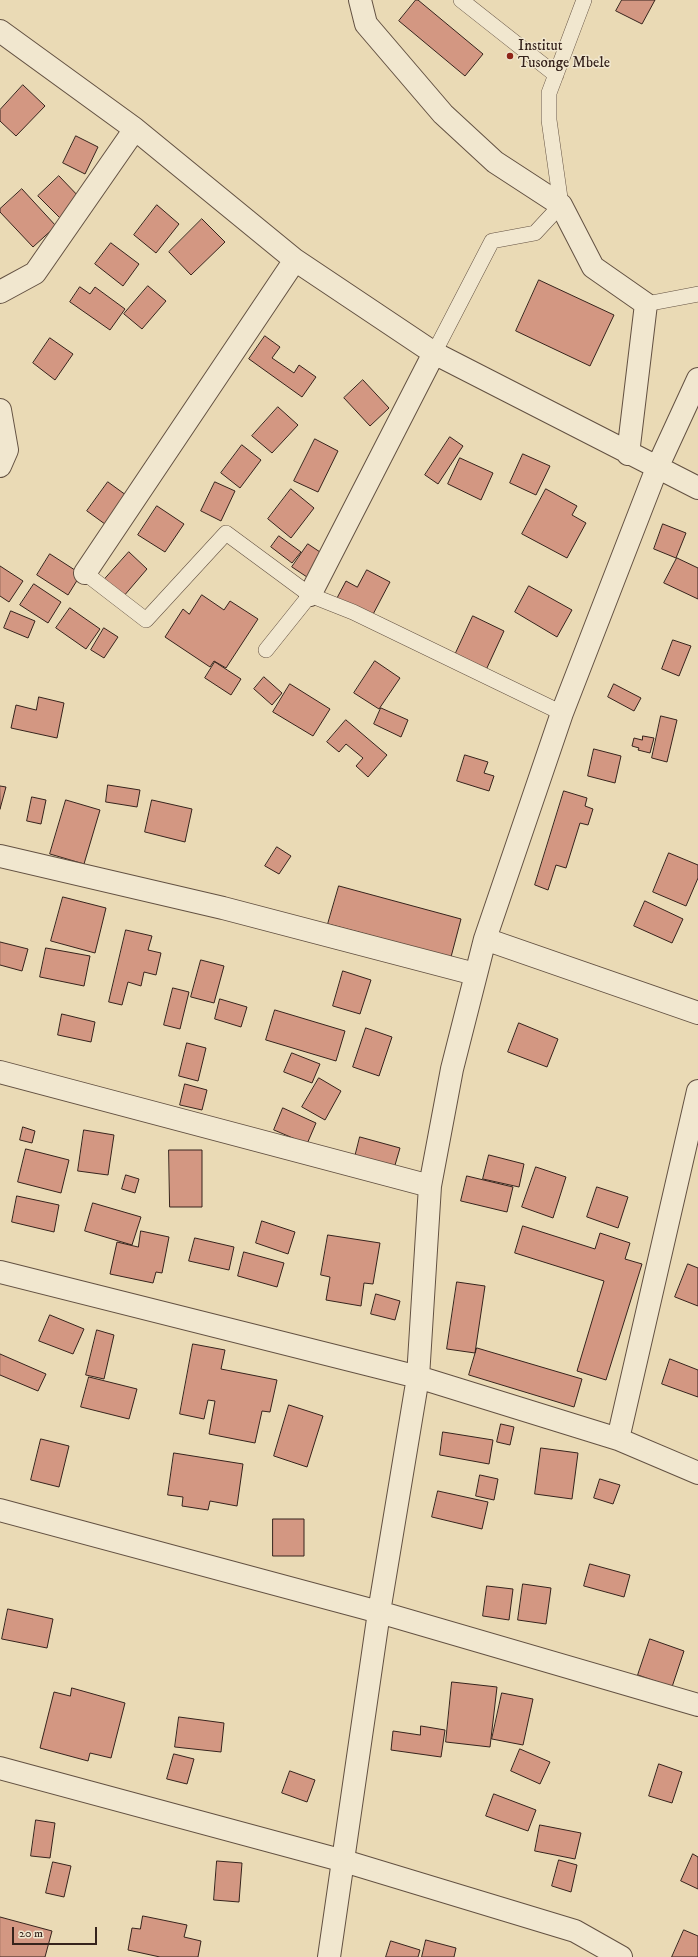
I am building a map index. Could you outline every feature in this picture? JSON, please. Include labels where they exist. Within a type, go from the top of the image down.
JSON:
[{"type":"street","points":[[360,0],[366,24],[443,114],[495,162],[561,205],[593,267],[646,304],[628,454]]},
{"type":"street","points":[[0,31],[135,128],[295,260],[434,353],[628,454],[698,488]]},
{"type":"street","points":[[0,292],[36,273],[135,128]]},
{"type":"street","points":[[85,573],[295,260]]},
{"type":"street","points":[[310,595],[434,353]]},
{"type":"street","points":[[329,1957],[379,1612],[418,1376],[430,1186],[452,1069],[485,939],[562,713],[657,468],[698,379]]},
{"type":"street","points":[[0,410],[6,450],[0,466]]},
{"type":"street","points":[[0,856],[223,908],[475,974]]},
{"type":"street","points":[[485,939],[698,1013]]},
{"type":"street","points":[[0,1072],[430,1186]]},
{"type":"street","points":[[618,1439],[698,1091]]},
{"type":"street","points":[[0,1272],[418,1376],[618,1439],[698,1473]]},
{"type":"street","points":[[0,1510],[379,1612],[698,1705]]},
{"type":"street","points":[[0,1768],[344,1861],[575,1931],[621,1957]]},
{"type":"lane","points":[[460,0],[556,74]]},
{"type":"lane","points":[[434,353],[492,241],[535,233],[561,205],[549,120],[549,93],[584,0]]},
{"type":"lane","points":[[646,304],[698,294]]},
{"type":"lane","points":[[85,573],[146,620],[226,533],[310,595],[352,612],[562,713]]},
{"type":"lane","points":[[266,650],[310,595]]},
{"type":"building","points":[[416,0],[418,0],[483,54],[465,76],[399,21]]},
{"type":"building","points":[[622,0],[655,0],[642,24],[616,11]]},
{"type":"building","points":[[23,85],[45,106],[16,136],[0,121],[0,110]]},
{"type":"building","points":[[76,136],[98,147],[85,174],[63,163]]},
{"type":"building","points":[[59,176],[82,200],[62,220],[38,196]]},
{"type":"building","points":[[22,189],[56,226],[33,247],[0,212],[0,209]]},
{"type":"building","points":[[157,205],[179,224],[156,253],[134,235]]},
{"type":"building","points":[[202,219],[225,242],[191,275],[169,252]]},
{"type":"building","points":[[111,243],[139,264],[123,286],[95,264]]},
{"type":"building","points":[[539,280],[614,315],[590,366],[516,331]]},
{"type":"building","points":[[148,286],[166,301],[142,329],[124,314]]},
{"type":"building","points":[[80,287],[90,294],[95,287],[125,309],[110,330],[70,302]]},
{"type":"building","points":[[265,336],[280,347],[272,358],[294,373],[299,365],[316,377],[302,397],[249,359]]},
{"type":"building","points":[[50,338],[73,354],[55,380],[33,363]]},
{"type":"building","points":[[363,380],[389,408],[370,426],[344,398]]},
{"type":"building","points":[[278,407],[298,425],[272,453],[252,436]]},
{"type":"building","points":[[450,437],[463,446],[438,484],[425,475]]},
{"type":"building","points":[[315,439],[338,451],[318,492],[294,481]]},
{"type":"building","points":[[242,445],[261,460],[240,488],[221,473]]},
{"type":"building","points":[[523,454],[550,466],[536,495],[510,483]]},
{"type":"building","points":[[460,458],[493,473],[481,500],[448,484]]},
{"type":"building","points":[[108,482],[130,498],[109,527],[87,511]]},
{"type":"building","points":[[215,482],[235,491],[221,521],[201,511]]},
{"type":"building","points":[[291,489],[314,508],[291,538],[268,519]]},
{"type":"building","points":[[546,489],[577,506],[572,515],[586,523],[567,558],[522,534]]},
{"type":"building","points":[[157,506],[184,524],[165,552],[138,535]]},
{"type":"building","points":[[663,524],[686,533],[676,558],[654,549]]},
{"type":"building","points":[[279,536],[301,552],[292,563],[271,547]]},
{"type":"building","points":[[308,544],[326,556],[310,579],[292,567]]},
{"type":"building","points":[[129,552],[147,569],[123,597],[104,580]]},
{"type":"building","points":[[50,554],[81,574],[68,595],[37,575]]},
{"type":"building","points":[[677,558],[698,568],[698,599],[664,583]]},
{"type":"building","points":[[0,566],[23,581],[9,602],[0,596]]},
{"type":"building","points":[[367,570],[390,582],[370,620],[337,598],[346,581],[357,587]]},
{"type":"building","points":[[34,584],[61,602],[48,623],[20,605]]},
{"type":"building","points":[[529,586],[572,610],[557,637],[515,612]]},
{"type":"building","points":[[202,595],[224,610],[230,601],[258,619],[226,668],[214,661],[210,667],[165,637],[183,609],[189,614]]},
{"type":"building","points":[[70,608],[100,629],[86,649],[56,628]]},
{"type":"building","points":[[11,611],[35,621],[28,638],[4,628]]},
{"type":"building","points":[[473,616],[504,631],[486,670],[455,655]]},
{"type":"building","points":[[104,628],[118,637],[104,658],[91,650]]},
{"type":"building","points":[[673,640],[691,646],[679,676],[662,669]]},
{"type":"building","points":[[375,661],[400,678],[379,709],[354,693]]},
{"type":"building","points":[[215,662],[241,679],[231,695],[205,678]]},
{"type":"building","points":[[264,677],[282,693],[272,705],[254,689]]},
{"type":"building","points":[[290,684],[330,709],[313,736],[273,712]]},
{"type":"building","points":[[614,684],[641,698],[634,711],[608,697]]},
{"type":"building","points":[[39,697],[64,703],[57,738],[11,728],[16,705],[36,710]]},
{"type":"building","points":[[381,708],[408,720],[401,737],[374,724]]},
{"type":"building","points":[[661,716],[677,720],[667,762],[652,758]]},
{"type":"building","points":[[346,720],[387,755],[368,777],[356,766],[363,758],[346,744],[339,752],[327,742]]},
{"type":"building","points":[[643,736],[654,738],[650,753],[638,750],[639,748],[632,746],[634,738],[642,740]]},
{"type":"building","points":[[594,749],[621,756],[615,783],[588,776]]},
{"type":"building","points":[[465,755],[488,762],[484,773],[494,776],[489,791],[457,781]]},
{"type":"building","points":[[108,785],[140,790],[137,807],[106,802]]},
{"type":"building","points":[[0,786],[6,787],[0,809]]},
{"type":"building","points":[[564,791],[587,798],[585,806],[593,809],[588,825],[580,823],[566,868],[556,865],[548,890],[535,885]]},
{"type":"building","points":[[32,797],[46,800],[41,824],[27,821]]},
{"type":"building","points":[[66,800],[100,810],[84,864],[50,854]]},
{"type":"building","points":[[152,800],[192,809],[185,842],[145,832]]},
{"type":"building","points":[[277,847],[291,856],[279,874],[265,866]]},
{"type":"building","points":[[669,853],[698,865],[698,878],[686,906],[653,892]]},
{"type":"building","points":[[339,886],[461,919],[451,957],[328,924]]},
{"type":"building","points":[[63,897],[106,908],[95,953],[51,941]]},
{"type":"building","points":[[645,901],[683,919],[672,943],[634,926]]},
{"type":"building","points":[[126,930],[152,936],[148,950],[161,953],[156,975],[144,972],[141,986],[128,982],[122,1005],[109,1002]]},
{"type":"building","points":[[0,942],[28,949],[22,971],[0,965]]},
{"type":"building","points":[[46,948],[90,956],[84,986],[40,977]]},
{"type":"building","points":[[201,960],[224,966],[214,1003],[191,997]]},
{"type":"building","points":[[343,971],[371,980],[360,1014],[333,1006]]},
{"type":"building","points":[[173,988],[189,992],[180,1029],[164,1025]]},
{"type":"building","points":[[220,999],[247,1007],[241,1027],[215,1019]]},
{"type":"building","points":[[275,1010],[345,1031],[336,1061],[266,1040]]},
{"type":"building","points":[[62,1014],[95,1022],[91,1042],[58,1035]]},
{"type":"building","points":[[519,1023],[558,1039],[547,1067],[508,1052]]},
{"type":"building","points":[[366,1028],[392,1037],[379,1076],[353,1067]]},
{"type":"building","points":[[187,1043],[206,1048],[198,1081],[179,1076]]},
{"type":"building","points":[[292,1053],[320,1064],[312,1083],[284,1072]]},
{"type":"building","points":[[319,1078],[341,1091],[325,1120],[302,1107]]},
{"type":"building","points":[[185,1084],[207,1090],[202,1110],[180,1105]]},
{"type":"building","points":[[283,1108],[316,1123],[307,1144],[274,1130]]},
{"type":"building","points":[[23,1127],[35,1131],[32,1143],[20,1140]]},
{"type":"building","points":[[84,1130],[114,1135],[108,1175],[78,1171]]},
{"type":"building","points":[[360,1137],[400,1148],[393,1172],[354,1161]]},
{"type":"building","points":[[26,1149],[69,1160],[61,1193],[18,1182]]},
{"type":"building","points":[[169,1150],[202,1150],[202,1207],[170,1207]]},
{"type":"building","points":[[489,1155],[524,1164],[519,1187],[483,1179]]},
{"type":"building","points":[[536,1167],[566,1177],[553,1218],[522,1207]]},
{"type":"building","points":[[126,1175],[139,1179],[135,1193],[122,1189]]},
{"type":"building","points":[[467,1176],[513,1187],[507,1212],[461,1201]]},
{"type":"building","points":[[597,1187],[628,1197],[618,1228],[587,1217]]},
{"type":"building","points":[[17,1196],[59,1205],[54,1232],[12,1222]]},
{"type":"building","points":[[93,1203],[141,1217],[132,1245],[85,1231]]},
{"type":"building","points":[[262,1221],[295,1232],[288,1254],[256,1243]]},
{"type":"building","points":[[523,1226],[595,1249],[600,1233],[630,1243],[625,1259],[642,1264],[606,1380],[577,1371],[604,1281],[515,1253]]},
{"type":"building","points":[[141,1231],[169,1237],[162,1273],[156,1272],[153,1283],[110,1274],[117,1242],[138,1247]]},
{"type":"building","points":[[328,1235],[380,1243],[373,1284],[364,1283],[361,1306],[326,1300],[330,1277],[321,1275]]},
{"type":"building","points":[[195,1238],[234,1247],[229,1270],[189,1261]]},
{"type":"building","points":[[244,1252],[284,1263],[277,1287],[238,1276]]},
{"type":"building","points":[[688,1264],[698,1268],[698,1306],[675,1297]]},
{"type":"building","points":[[457,1282],[485,1286],[475,1353],[447,1349]]},
{"type":"building","points":[[376,1294],[400,1301],[395,1320],[371,1314]]},
{"type":"building","points":[[50,1315],[84,1329],[73,1354],[39,1341]]},
{"type":"building","points":[[97,1330],[114,1335],[104,1379],[86,1375]]},
{"type":"building","points":[[193,1344],[225,1350],[221,1369],[277,1380],[270,1412],[262,1411],[255,1443],[209,1434],[215,1401],[208,1400],[204,1419],[180,1414]]},
{"type":"building","points":[[477,1348],[582,1379],[574,1407],[469,1375]]},
{"type":"building","points":[[0,1354],[46,1374],[38,1391],[0,1375]]},
{"type":"building","points":[[670,1359],[698,1370],[698,1397],[662,1384]]},
{"type":"building","points":[[89,1377],[137,1389],[129,1419],[81,1407]]},
{"type":"building","points":[[289,1405],[323,1416],[307,1467],[274,1456]]},
{"type":"building","points":[[501,1424],[514,1427],[510,1445],[497,1442]]},
{"type":"building","points":[[443,1432],[493,1440],[489,1464],[440,1455]]},
{"type":"building","points":[[41,1439],[69,1446],[59,1487],[31,1480]]},
{"type":"building","points":[[541,1448],[578,1453],[572,1499],[535,1494]]},
{"type":"building","points":[[174,1453],[243,1464],[237,1506],[210,1501],[208,1510],[182,1506],[183,1497],[168,1495]]},
{"type":"building","points":[[480,1475],[498,1479],[494,1500],[476,1496]]},
{"type":"building","points":[[600,1479],[620,1485],[613,1504],[594,1498]]},
{"type":"building","points":[[438,1491],[488,1502],[482,1529],[432,1517]]},
{"type":"building","points":[[273,1519],[304,1519],[304,1556],[273,1556]]},
{"type":"building","points":[[590,1564],[630,1575],[624,1597],[584,1586]]},
{"type":"building","points":[[523,1584],[551,1588],[546,1624],[518,1620]]},
{"type":"building","points":[[487,1586],[513,1589],[509,1620],[483,1616]]},
{"type":"building","points":[[8,1609],[53,1619],[47,1648],[2,1639]]},
{"type":"building","points":[[650,1639],[684,1651],[672,1687],[638,1675]]},
{"type":"building","points":[[452,1682],[497,1687],[490,1747],[446,1742]]},
{"type":"building","points":[[72,1688],[125,1703],[111,1758],[90,1753],[88,1761],[40,1748],[54,1692],[70,1696]]},
{"type":"building","points":[[502,1693],[533,1699],[523,1745],[492,1739]]},
{"type":"building","points":[[179,1717],[224,1723],[221,1752],[175,1747]]},
{"type":"building","points":[[421,1726],[445,1730],[441,1757],[391,1750],[393,1731],[420,1735]]},
{"type":"building","points":[[520,1749],[550,1762],[540,1784],[511,1771]]},
{"type":"building","points":[[174,1754],[194,1759],[187,1784],[167,1779]]},
{"type":"building","points":[[659,1764],[682,1772],[672,1803],[649,1796]]},
{"type":"building","points":[[290,1771],[315,1780],[307,1802],[282,1793]]},
{"type":"building","points":[[494,1794],[536,1810],[528,1831],[486,1816]]},
{"type":"building","points":[[36,1820],[55,1823],[50,1858],[31,1856]]},
{"type":"building","points":[[540,1825],[581,1833],[575,1859],[535,1851]]},
{"type":"building","points":[[693,1854],[698,1857],[698,1889],[681,1881]]},
{"type":"building","points":[[559,1860],[577,1865],[571,1892],[552,1886]]},
{"type":"building","points":[[217,1861],[242,1863],[239,1902],[214,1900]]},
{"type":"building","points":[[53,1862],[71,1866],[64,1897],[46,1893]]},
{"type":"building","points":[[143,1916],[187,1925],[184,1937],[201,1941],[198,1957],[160,1957],[128,1950],[132,1928],[140,1929]]},
{"type":"building","points":[[0,1917],[52,1931],[45,1957],[0,1957]]},
{"type":"building","points":[[684,1930],[698,1936],[698,1957],[672,1957]]},
{"type":"building","points":[[426,1940],[456,1948],[454,1957],[422,1957]]},
{"type":"building","points":[[391,1941],[420,1950],[418,1957],[386,1957]]},
{"type":"place","name":"Institut Tusonge Mbele","points":[[510,56]]}]
